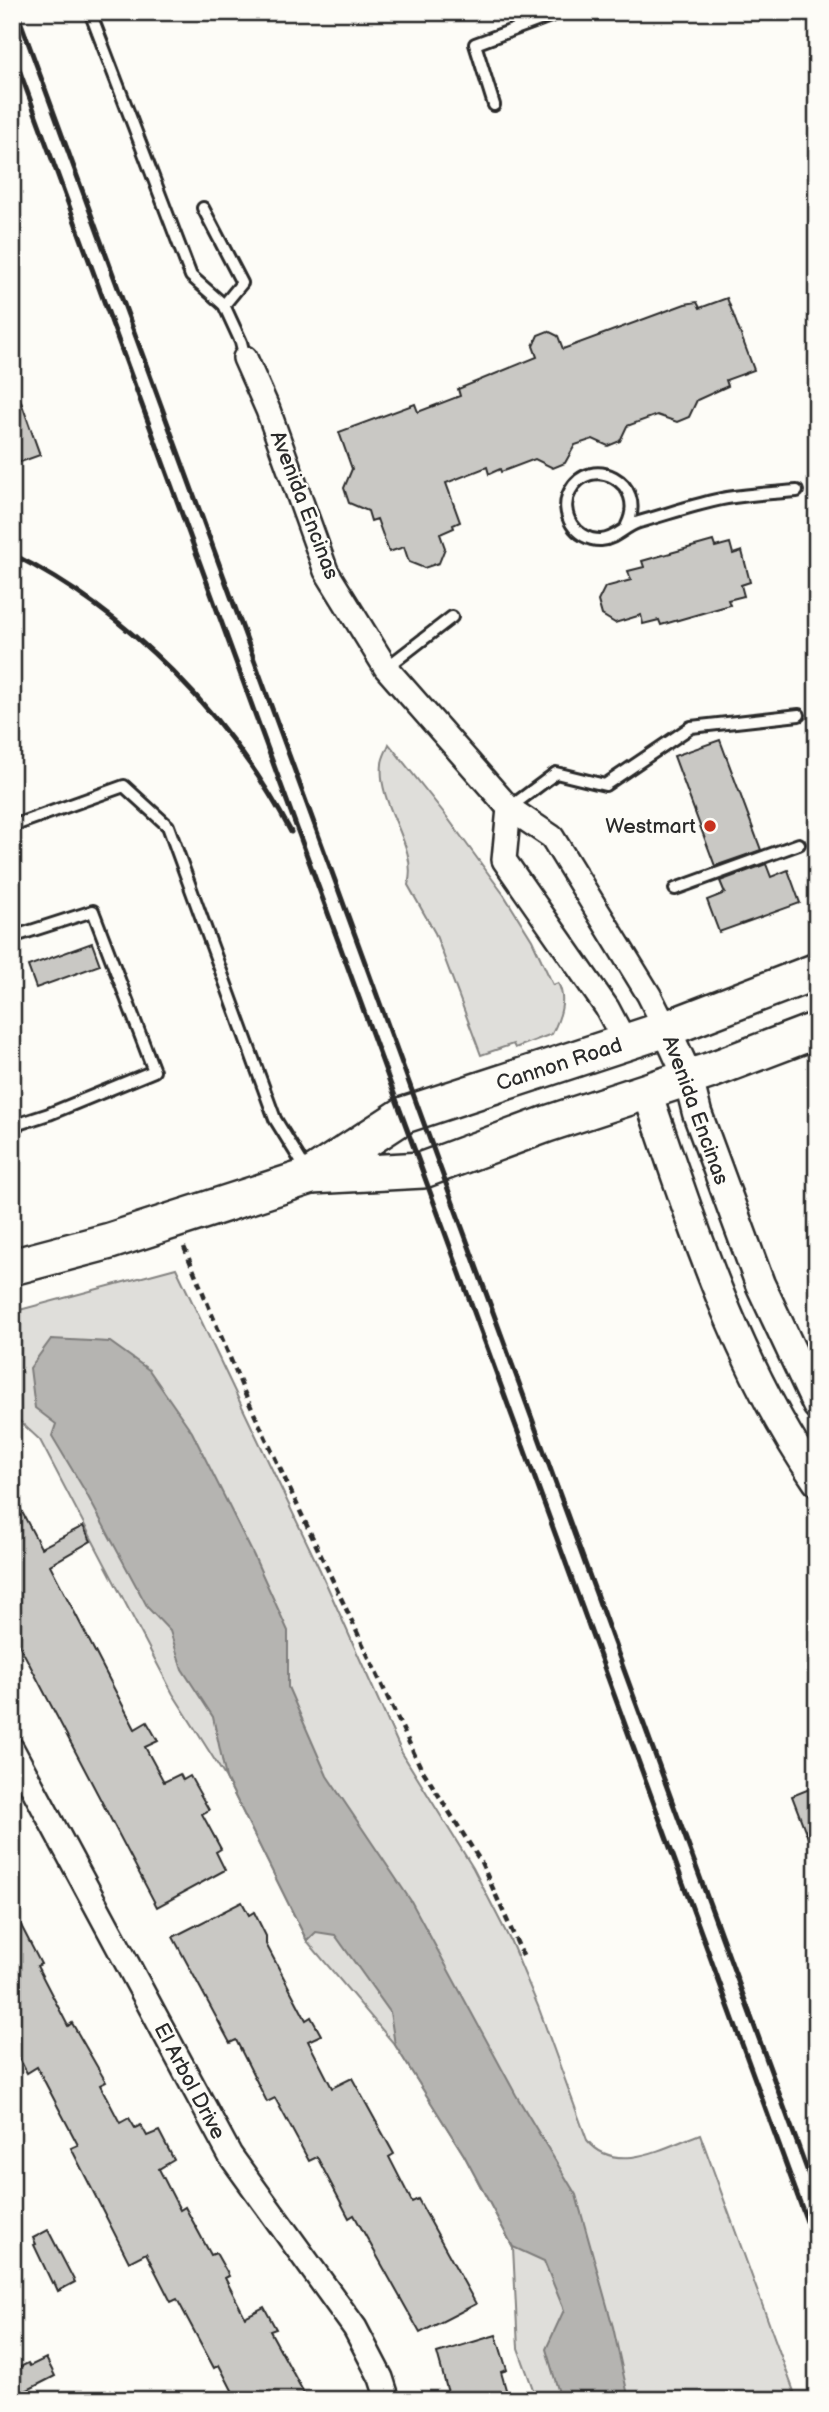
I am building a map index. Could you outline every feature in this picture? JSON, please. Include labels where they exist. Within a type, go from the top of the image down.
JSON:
[{"type":"main road","name":"Cannon Road","points":[[311,1176],[404,1115],[666,1029],[817,971]]},
{"type":"main road","name":"Cannon Road","points":[[12,1267],[110,1241],[311,1176],[423,1170],[817,1030]]},
{"type":"street","name":"Avenida Encinas","points":[[245,358],[268,410],[326,571],[386,668],[509,808],[552,837],[649,995],[688,1077],[698,1117],[760,1284],[817,1405]]},
{"type":"street","points":[[509,808],[504,860],[607,1008],[625,1042]]},
{"type":"street","name":"Avenida Encinas","points":[[647,1091],[701,1249],[737,1338],[768,1401],[817,1481]]},
{"type":"street","name":"El Arbol Drive","points":[[12,1749],[230,2155],[355,2328],[381,2378],[388,2400]]},
{"type":"lane","points":[[90,12],[191,276],[224,305],[242,342],[245,358]]},
{"type":"lane","points":[[494,105],[475,44],[561,12]]},
{"type":"lane","points":[[203,208],[243,283],[224,305]]},
{"type":"lane","points":[[627,525],[633,504],[624,484],[615,477],[593,474],[574,484],[568,493],[567,515],[571,525],[588,538],[599,540],[610,538],[627,525],[726,498],[797,491]]},
{"type":"lane","points":[[386,668],[452,617]]},
{"type":"lane","points":[[509,808],[556,773],[606,785],[691,727],[799,715]]},
{"type":"lane","points":[[12,826],[124,786],[168,826],[275,1119],[311,1176]]},
{"type":"lane","points":[[675,889],[799,844]]},
{"type":"lane","points":[[12,937],[93,911],[154,1071],[49,1114],[12,1126]]},
{"type":"path","points":[[173,1220],[245,1394],[415,1754],[481,1863],[524,1958]]},
{"type":"shaded area","points":[[389,744],[504,895],[532,940],[553,985],[558,983],[562,1002],[552,1034],[515,1048],[513,1044],[481,1055],[435,933],[408,885],[408,855],[382,780],[382,762]]},
{"type":"shaded area","points":[[176,1268],[320,1570],[402,1753],[473,1868],[511,1942],[538,2006],[587,2140],[599,2151],[626,2157],[657,2151],[700,2134],[797,2400],[537,2400],[518,2348],[513,2247],[464,2155],[395,2045],[307,1941],[226,1778],[173,1694],[40,1440],[12,1414],[12,1312]]},
{"type":"shaded area","points":[[51,1339],[110,1342],[149,1370],[192,1432],[288,1631],[288,1687],[327,1776],[411,1901],[516,2095],[576,2195],[613,2327],[629,2400],[561,2400],[546,2349],[564,2310],[544,2261],[513,2247],[464,2155],[395,2045],[390,2012],[335,1935],[316,1932],[307,1941],[226,1778],[213,1717],[182,1669],[170,1631],[148,1608],[52,1436],[56,1424],[35,1408],[30,1368]]},
{"type":"building","points":[[727,298],[754,370],[726,380],[728,386],[697,400],[689,417],[677,422],[657,415],[627,426],[620,441],[608,446],[593,439],[575,445],[565,463],[553,468],[535,459],[489,474],[487,467],[446,483],[460,522],[440,534],[445,548],[439,563],[424,568],[409,562],[404,547],[389,552],[377,519],[371,521],[368,511],[349,503],[344,488],[352,469],[339,432],[415,404],[418,412],[460,396],[458,389],[537,357],[533,346],[538,335],[548,331],[558,336],[563,349],[685,304],[697,302],[700,308]]},
{"type":"building","points":[[15,385],[40,455],[12,465],[12,386]]},
{"type":"building","points":[[713,541],[715,547],[730,543],[733,554],[742,551],[750,582],[741,585],[744,596],[728,600],[730,605],[661,625],[659,620],[643,624],[641,615],[615,623],[602,615],[598,601],[605,587],[631,580],[628,571],[644,567],[642,561]]},
{"type":"building","points":[[720,740],[761,850],[715,866],[674,756]]},
{"type":"building","points":[[766,864],[771,877],[788,870],[800,903],[719,932],[707,900],[725,893],[720,881]]},
{"type":"building","points":[[92,943],[100,965],[36,988],[28,966]]},
{"type":"building","points":[[12,1493],[41,1548],[83,1526],[91,1541],[50,1565],[135,1729],[147,1722],[158,1741],[145,1747],[164,1782],[180,1774],[183,1780],[190,1776],[209,1810],[202,1814],[221,1849],[216,1852],[225,1870],[157,1907],[12,1631]]},
{"type":"building","points":[[817,1786],[817,1855],[815,1856],[792,1796]]},
{"type":"building","points":[[242,1902],[249,1915],[254,1912],[266,1936],[266,1944],[306,2020],[311,2017],[321,2035],[308,2041],[332,2088],[352,2078],[394,2154],[389,2157],[412,2202],[418,2199],[476,2304],[420,2333],[354,2215],[349,2218],[317,2157],[309,2161],[275,2098],[267,2102],[236,2040],[230,2043],[173,1937]]},
{"type":"building","points":[[12,1908],[41,1964],[37,1966],[68,2026],[72,2023],[106,2082],[100,2085],[120,2123],[129,2118],[135,2128],[141,2125],[147,2136],[159,2131],[174,2160],[159,2169],[180,2210],[185,2207],[211,2255],[216,2253],[229,2276],[225,2278],[245,2317],[264,2307],[276,2329],[270,2331],[304,2393],[292,2400],[237,2400],[219,2365],[214,2368],[177,2299],[171,2302],[146,2253],[129,2262],[71,2148],[78,2145],[37,2067],[27,2073],[18,2056],[12,2059]]},
{"type":"building","points":[[48,2230],[75,2282],[58,2291],[34,2245],[36,2244],[33,2238]]},
{"type":"building","points":[[496,2335],[507,2370],[501,2372],[509,2400],[450,2400],[437,2353]]},
{"type":"building","points":[[46,2358],[55,2376],[12,2398],[12,2371]]},
{"type":"railway","points":[[17,12],[817,2197]]},
{"type":"railway","points":[[12,50],[817,2249]]},
{"type":"railway","points":[[12,554],[97,606],[136,637],[173,672],[238,748],[291,832]]},
{"type":"place","name":"Westmart","points":[[710,826]]}]
